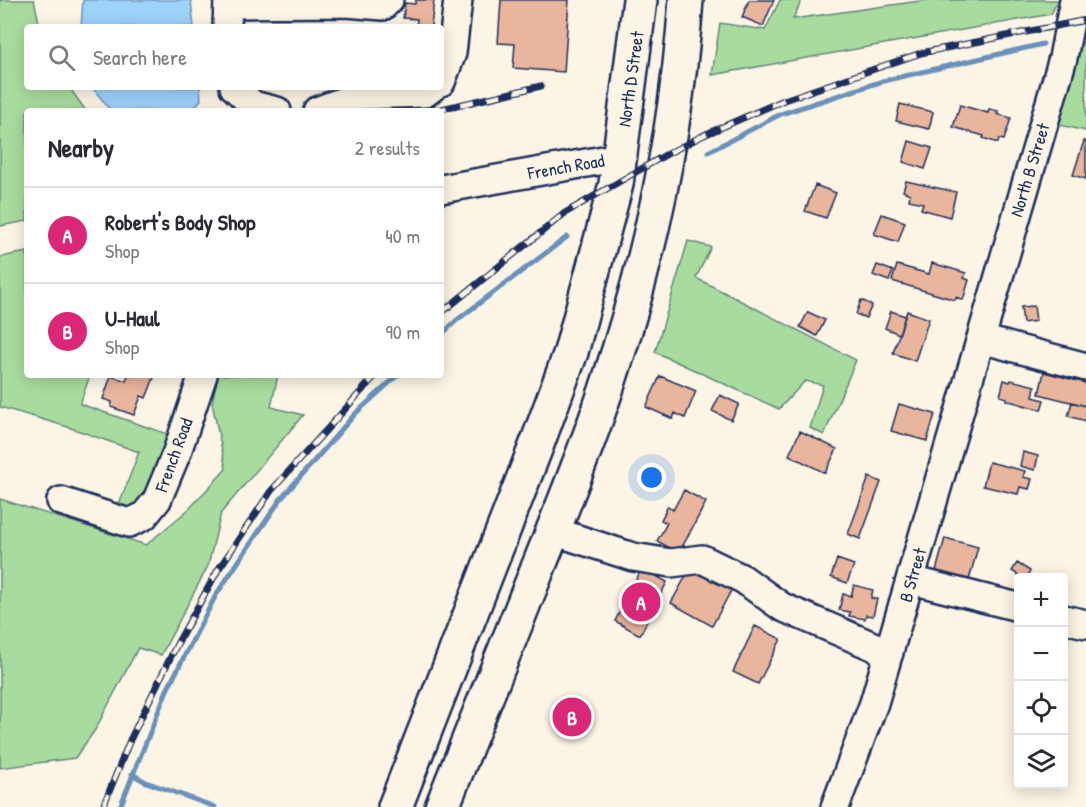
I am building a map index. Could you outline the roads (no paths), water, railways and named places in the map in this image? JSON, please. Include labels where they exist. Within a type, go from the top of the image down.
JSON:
[{"type":"highway","name":"North D Street","points":[[394,807],[571,352],[597,258],[620,157],[640,0]]},
{"type":"highway","points":[[442,807],[591,435],[607,387],[644,260],[674,115],[686,0]]},
{"type":"highway","points":[[496,672],[555,477],[552,453],[537,444]]},
{"type":"street","points":[[444,74],[452,53],[458,0]]},
{"type":"street","name":"North B Street","points":[[981,339],[1064,58],[1074,0]]},
{"type":"street","points":[[228,10],[346,3],[379,11]]},
{"type":"street","points":[[237,90],[253,105],[265,108]]},
{"type":"street","points":[[325,108],[370,90],[424,93],[428,90]]},
{"type":"street","name":"French Road","points":[[444,188],[620,157]]},
{"type":"street","points":[[981,339],[1086,367]]},
{"type":"street","name":"B Street","points":[[835,807],[871,713],[981,339]]},
{"type":"street","name":"French Road","points":[[61,501],[129,523],[144,516],[157,500],[177,452],[202,378]]},
{"type":"street","points":[[553,531],[633,557],[671,563],[702,559],[743,579],[782,607],[889,653]]},
{"type":"street","points":[[911,580],[1014,606]]},
{"type":"street","points":[[1068,620],[1086,624]]},
{"type":"water","points":[[83,0],[191,0],[194,24],[81,24]]},
{"type":"water","points":[[94,90],[200,90],[201,100],[194,108],[109,108]]},
{"type":"waterway","points":[[708,152],[781,114],[883,81],[1043,44]]},
{"type":"waterway","points":[[444,332],[567,237]]},
{"type":"waterway","points":[[120,807],[167,690],[216,595],[280,500],[355,414],[395,378]]},
{"type":"waterway","points":[[132,774],[146,782],[215,807]]},
{"type":"railway","points":[[444,311],[565,213],[704,135],[784,100],[921,53],[1086,20]]},
{"type":"railway","points":[[444,108],[541,86]]},
{"type":"railway","points":[[103,807],[130,740],[177,644],[218,570],[271,491],[373,378]]},
{"type":"place","name":"Robert's Body Shop","points":[[641,602]]},
{"type":"place","name":"U-Haul","points":[[572,717]]}]
